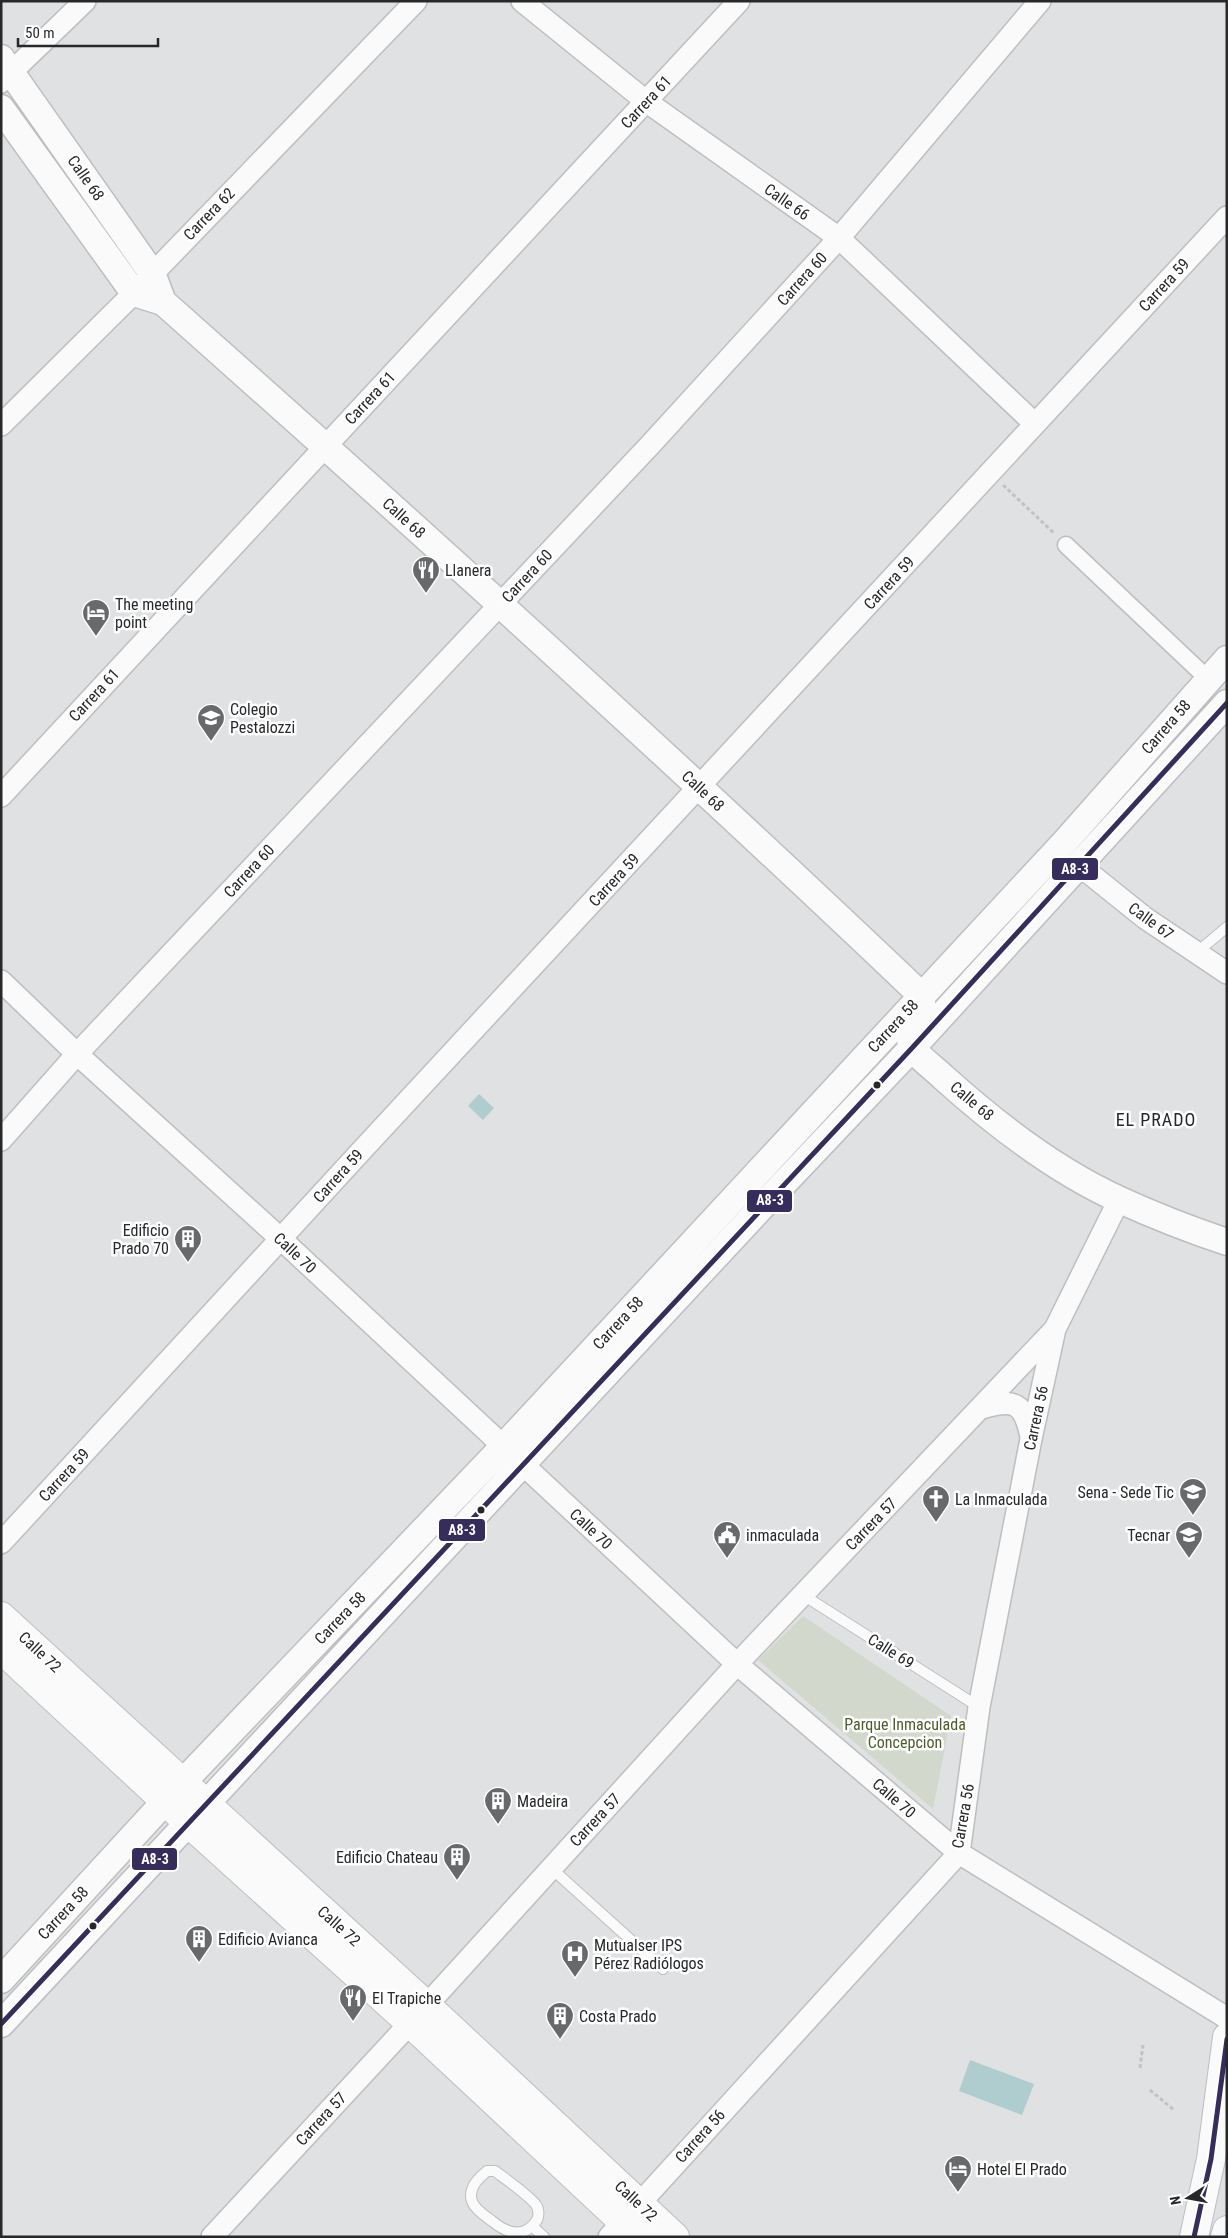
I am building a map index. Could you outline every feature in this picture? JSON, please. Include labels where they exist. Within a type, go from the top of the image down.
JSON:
[{"type":"main road","name":"Calle 72","points":[[1,1616],[174,1792],[418,2014],[627,2225],[675,2237]]},
{"type":"main road","name":"Calle 72","points":[[1,1649],[174,1792]]},
{"type":"main road","points":[[1194,2237],[1219,2162],[1227,2037]]},
{"type":"main road","points":[[1225,2237],[1227,2230]]},
{"type":"street","points":[[5,71],[85,1]]},
{"type":"street","name":"Carrera 62","points":[[1,426],[134,293],[416,1]]},
{"type":"street","name":"Calle 66","points":[[522,1],[647,102],[839,238],[1035,424]]},
{"type":"street","name":"Carrera 61","points":[[1,796],[739,1]]},
{"type":"street","name":"Carrera 60","points":[[1,1140],[77,1054],[657,437],[839,238],[1040,1]]},
{"type":"street","name":"Calle 68","points":[[5,71],[152,273],[163,302]]},
{"type":"street","name":"Calle 68","points":[[1,108],[134,293],[163,302],[325,446],[699,788],[921,995]]},
{"type":"street","name":"Carrera 59","points":[[1,1543],[1227,217]]},
{"type":"street","points":[[1066,545],[1208,679]]},
{"type":"street","name":"Carrera 58","points":[[1,1980],[174,1792],[503,1447],[1056,851],[1227,659]]},
{"type":"street","name":"Carrera 58","points":[[1,2024],[912,1048],[1227,703]]},
{"type":"street","points":[[1056,851],[1077,850],[1077,868]]},
{"type":"street","name":"Calle 67","points":[[1077,868],[1145,918],[1227,973]]},
{"type":"street","name":"Calle 70","points":[[1,981],[77,1054],[281,1239],[736,1664],[958,1853],[1227,2018]]},
{"type":"street","points":[[912,1048],[910,1036],[923,1010],[921,995]]},
{"type":"street","name":"Calle 68","points":[[912,1048],[968,1099],[1038,1153],[1119,1200],[1227,1242]]},
{"type":"street","name":"Carrera 57","points":[[212,2237],[418,2014],[736,1664],[982,1408],[1055,1329],[1119,1200]]},
{"type":"street","name":"Carrera 56","points":[[627,2225],[958,1853],[979,1707],[1031,1439],[1055,1329]]},
{"type":"street","points":[[982,1408],[1004,1402],[1019,1407],[1024,1413],[1031,1439]]},
{"type":"lane","points":[[1196,953],[1227,927]]},
{"type":"lane","name":"Calle 69","points":[[803,1595],[979,1707]]},
{"type":"lane","points":[[551,1868],[663,1968]]},
{"type":"lane","points":[[487,2171],[495,2171],[536,2205],[539,2215],[534,2228],[525,2235],[517,2237],[507,2233],[475,2207],[470,2198],[472,2188],[487,2171]]},
{"type":"lane","points":[[534,2228],[544,2237]]},
{"type":"path","points":[[990,474],[1066,545]]},
{"type":"path","points":[[1140,2068],[1143,2045]]},
{"type":"path","points":[[1150,2090],[1174,2110]]},
{"type":"green space","name":"Parque Inmaculada Concepcion","points":[[803,1616],[951,1716],[933,1809],[758,1660]]},
{"type":"water","points":[[479,1094],[494,1108],[483,1120],[468,1106]]},
{"type":"water","points":[[970,2060],[1034,2084],[1022,2115],[959,2091]]},
{"type":"transit line","name":"A8-3","points":[[1,2024],[912,1048],[1227,703]]},
{"type":"transit line","name":"A8-3","points":[[1194,2237],[1211,2159],[1227,2039]]},
{"type":"place","name":"Llanera","points":[[426,594]]},
{"type":"place","name":"The meeting point","points":[[96,637]]},
{"type":"place","name":"Colegio Pestalozzi","points":[[211,742]]},
{"type":"place","name":"Edificio Prado 70","points":[[188,1263]]},
{"type":"place","name":"Sena - Sede Tic","points":[[1193,1516]]},
{"type":"place","name":"La Inmaculada","points":[[936,1523]]},
{"type":"place","name":"inmaculada","points":[[727,1559]]},
{"type":"place","name":"Tecnar","points":[[1189,1559]]},
{"type":"place","name":"Madeira","points":[[498,1825]]},
{"type":"place","name":"Edificio Chateau","points":[[457,1881]]},
{"type":"place","name":"Edificio Avianca","points":[[199,1963]]},
{"type":"place","name":"Mutualser IPS Pérez Radiólogos","points":[[575,1978]]},
{"type":"place","name":"El Trapiche","points":[[353,2022]]},
{"type":"place","name":"Costa Prado","points":[[560,2040]]},
{"type":"place","name":"Hotel El Prado","points":[[958,2193]]},
{"type":"district","name":"EL PRADO","points":[[1156,1119]]}]
